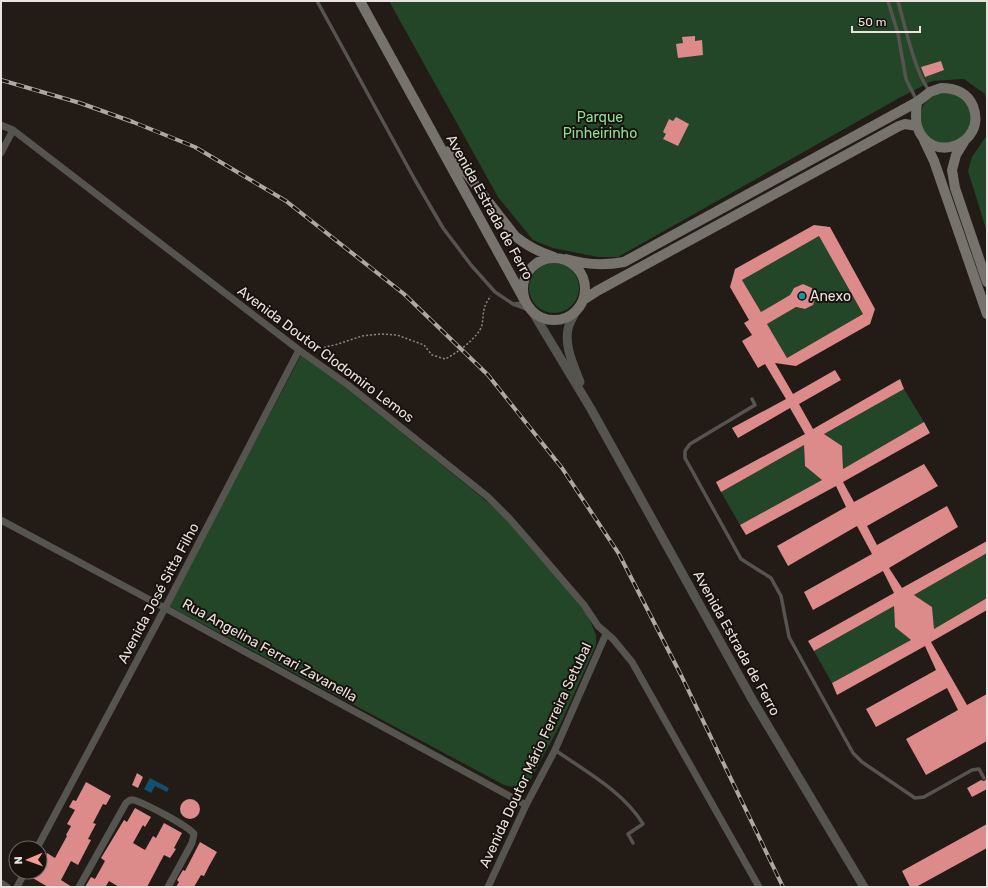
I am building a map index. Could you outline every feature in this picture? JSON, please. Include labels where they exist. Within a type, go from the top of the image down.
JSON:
[{"type":"main road","name":"Avenida Estrada de Ferro","points":[[360,1],[525,301],[532,311],[542,318],[554,320],[566,318],[576,311],[583,300],[585,288],[583,276],[576,266],[566,260],[540,252],[515,236],[430,126]]},
{"type":"main road","points":[[566,260],[580,264],[595,265],[609,265],[624,262],[917,102],[930,92],[941,88],[952,88],[963,93],[971,101],[975,111],[976,122],[972,133],[956,154],[952,170],[955,188],[987,282]]},
{"type":"main road","points":[[917,102],[917,126],[934,161],[987,314]]},
{"type":"main road","points":[[583,300],[604,287],[899,126],[905,124],[917,126]]},
{"type":"main road","points":[[922,137],[931,144],[942,148],[954,147],[964,142]]},
{"type":"main road","name":"Avenida Estrada de Ferro","points":[[525,301],[523,289],[525,277],[532,267],[542,260],[554,257]]},
{"type":"street","name":"Avenida Doutor Clodomiro Lemos","points":[[1,125],[13,130],[299,350],[348,385],[488,497],[509,518],[559,574],[584,605],[598,626],[613,639],[632,662],[759,887]]},
{"type":"street","points":[[1,153],[13,130]]},
{"type":"street","name":"Avenida Estrada de Ferro","points":[[532,311],[591,409],[753,701],[864,887]]},
{"type":"street","name":"Avenida Estrada de Ferro","points":[[576,311],[569,326],[567,342],[571,358],[591,409]]},
{"type":"street","name":"Avenida José Sitta Filho","points":[[41,840],[165,608],[299,350]]},
{"type":"street","name":"Rua Angelina Ferrari Zavanella","points":[[1,520],[526,804]]},
{"type":"street","name":"Avenida Doutor Mário Ferreira Setubal","points":[[488,887],[526,804],[555,750],[606,634]]},
{"type":"street","points":[[79,887],[126,803],[130,800],[134,800],[183,825],[194,834],[192,843],[168,887]]},
{"type":"street","points":[[1,883],[7,887]]},
{"type":"lane","points":[[317,1],[415,180],[444,228],[471,265],[495,292],[513,304],[532,311]]},
{"type":"lane","points":[[888,1],[898,34],[906,79],[917,102]]},
{"type":"lane","points":[[898,1],[919,74],[925,87],[930,92]]},
{"type":"lane","points":[[898,34],[907,32]]},
{"type":"lane","points":[[513,304],[522,303],[525,301]]},
{"type":"lane","points":[[752,399],[755,404],[690,444],[685,451],[686,458],[741,559],[771,578],[781,596],[789,637],[853,753],[862,762],[915,798],[924,797],[972,770],[979,769],[984,778]]},
{"type":"lane","points":[[555,750],[613,790],[636,812],[643,824],[628,834],[632,843]]},
{"type":"path","points":[[299,350],[318,349],[362,336],[380,334],[397,335],[424,345],[432,355],[445,358],[454,355],[476,337],[482,327],[483,311],[488,299],[495,292]]},
{"type":"green space","name":"Parque Pinheirinho","points":[[389,1],[987,1],[987,105],[985,94],[964,79],[932,81],[899,98],[618,257],[598,257],[553,248],[533,240],[498,197]]},
{"type":"green space","points":[[939,93],[958,96],[966,103],[971,112],[971,128],[966,134],[952,144],[933,141],[925,135],[921,125],[920,119],[924,104]]},
{"type":"green space","points":[[987,135],[987,232],[968,171],[972,157]]},
{"type":"green space","points":[[819,236],[863,314],[787,358],[767,324],[796,307],[805,309],[813,305],[816,296],[812,288],[803,284],[794,288],[790,295],[761,312],[742,280]]},
{"type":"green space","points":[[554,263],[563,265],[574,274],[579,288],[577,297],[568,308],[554,313],[545,311],[534,302],[529,288],[531,279],[540,268]]},
{"type":"green space","points":[[301,355],[345,387],[504,516],[588,616],[596,635],[596,645],[561,723],[525,790],[504,785],[169,606]]},
{"type":"green space","points":[[904,389],[924,422],[843,469],[842,446],[824,434]]},
{"type":"green space","points":[[804,445],[805,466],[822,480],[740,525],[721,492]]},
{"type":"green space","points":[[987,553],[987,598],[934,629],[932,607],[914,595]]},
{"type":"green space","points":[[894,606],[895,627],[911,640],[832,683],[814,651]]},
{"type":"water","points":[[150,778],[169,788],[167,792],[155,786],[151,793],[144,789]]},
{"type":"building","points":[[695,36],[695,41],[702,40],[703,55],[678,58],[676,44],[683,43],[682,37]]},
{"type":"building","points":[[941,61],[944,70],[925,77],[921,67]]},
{"type":"building","points":[[676,117],[689,124],[678,146],[663,139],[666,134],[663,132],[669,119],[673,121]]},
{"type":"building","points":[[814,225],[830,227],[875,309],[870,324],[796,366],[775,363],[793,394],[835,370],[841,380],[799,404],[813,429],[900,379],[904,389],[824,434],[842,446],[843,469],[924,422],[930,433],[843,482],[854,502],[924,464],[938,486],[867,526],[877,545],[947,506],[958,527],[889,568],[902,588],[987,541],[987,553],[914,595],[932,607],[934,629],[987,598],[987,610],[931,642],[967,705],[987,694],[987,741],[926,775],[906,739],[958,710],[947,688],[876,727],[866,709],[936,670],[925,646],[837,695],[832,683],[911,640],[895,627],[894,606],[814,651],[808,641],[894,593],[883,571],[813,610],[804,592],[872,554],[857,526],[788,566],[777,546],[846,507],[836,486],[746,535],[740,525],[822,480],[805,466],[804,445],[721,492],[716,482],[805,434],[790,408],[738,438],[732,428],[786,399],[765,364],[758,368],[742,341],[752,335],[744,323],[749,320],[730,287],[735,269]],"holes":[[[819,236],[863,314],[787,358],[767,324],[796,307],[805,309],[813,305],[816,296],[812,288],[803,284],[794,288],[790,295],[761,312],[742,280]]]},
{"type":"building","points":[[137,773],[143,777],[138,788],[132,785]]},
{"type":"building","points":[[987,779],[987,789],[972,797],[967,788],[981,780],[984,781]]},
{"type":"building","points":[[86,782],[111,796],[106,805],[103,804],[93,823],[96,824],[88,839],[91,840],[78,865],[71,861],[61,880],[72,887],[48,887],[36,880],[48,880],[48,854],[55,858],[67,836],[66,835],[71,826],[67,824],[75,810],[69,807],[73,800],[76,801]]},
{"type":"building","points":[[190,799],[197,802],[200,809],[197,816],[190,819],[183,816],[180,809],[183,802]]},
{"type":"building","points":[[135,808],[151,817],[145,827],[143,825],[133,843],[145,850],[153,836],[156,838],[164,823],[182,833],[174,848],[176,849],[170,858],[164,855],[147,887],[119,887],[109,881],[106,886],[108,887],[85,887],[91,877],[95,879],[105,861],[101,858],[124,820],[127,822]]},
{"type":"building","points":[[987,824],[987,848],[916,887],[910,887],[902,871]]},
{"type":"building","points":[[200,842],[217,852],[204,876],[201,875],[194,887],[176,887],[179,882],[177,880],[183,870],[185,871]]},
{"type":"railway","points":[[1,80],[80,103],[195,147],[286,201],[404,294],[488,375],[562,468],[619,554],[681,675],[783,887]]},
{"type":"place","name":"Anexo","points":[[802,296]]}]
